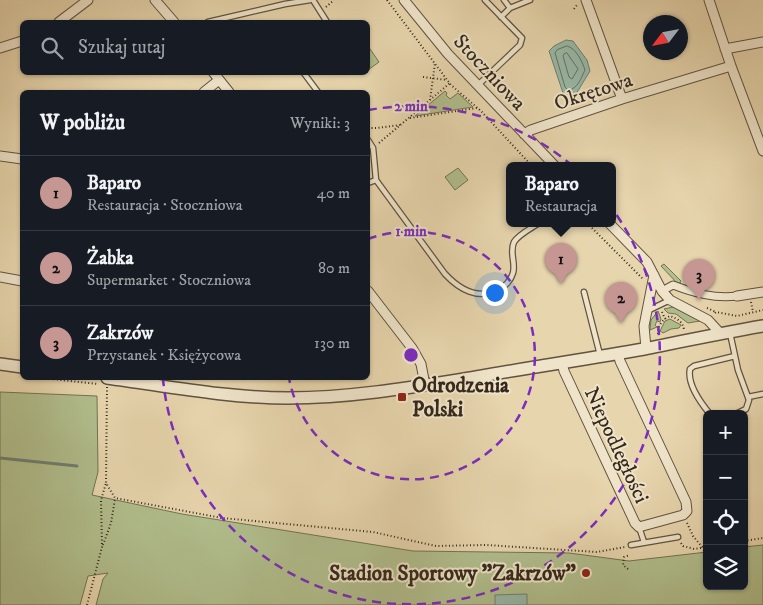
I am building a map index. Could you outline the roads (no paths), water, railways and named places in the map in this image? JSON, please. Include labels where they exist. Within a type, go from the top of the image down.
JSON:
[{"type":"street","points":[[62,20],[88,0]]},
{"type":"street","points":[[155,0],[172,20]]},
{"type":"street","name":"Stoczniowa","points":[[404,0],[448,54],[551,162]]},
{"type":"street","points":[[586,0],[622,99]]},
{"type":"street","points":[[709,0],[731,66],[763,151]]},
{"type":"street","points":[[0,48],[20,42]]},
{"type":"street","points":[[725,48],[763,42]]},
{"type":"street","name":"Okrętowa","points":[[524,134],[622,99],[731,66]]},
{"type":"street","points":[[206,90],[216,76],[227,90]]},
{"type":"street","points":[[0,156],[20,159]]},
{"type":"street","points":[[613,227],[647,262],[662,291],[670,300],[708,320],[725,332]]},
{"type":"street","points":[[646,348],[644,326],[654,274]]},
{"type":"street","points":[[0,278],[20,281]]},
{"type":"street","points":[[662,291],[673,285],[706,296],[726,298],[763,292]]},
{"type":"street","points":[[370,294],[412,348],[421,364],[425,385]]},
{"type":"street","points":[[104,380],[172,382],[233,394],[286,398],[324,396],[425,385],[562,363],[763,326]]},
{"type":"street","name":"Niepodległości","points":[[562,363],[631,517],[639,526],[683,515],[687,512],[686,502],[620,361],[618,353]]},
{"type":"street","points":[[0,364],[20,367]]},
{"type":"lane","points":[[217,20],[285,4],[312,0],[326,20]]},
{"type":"lane","points":[[478,86],[520,45],[522,38],[485,0]]},
{"type":"lane","points":[[504,0],[510,8]]},
{"type":"lane","points":[[501,17],[510,8],[530,0]]},
{"type":"lane","points":[[305,75],[316,90]]},
{"type":"lane","points":[[370,143],[373,148],[376,180],[445,274],[459,287],[472,293],[487,293],[505,286],[514,270],[512,252],[515,241],[534,227]]},
{"type":"lane","points":[[370,182],[376,180]]},
{"type":"lane","points":[[584,292],[600,356]]},
{"type":"lane","points":[[647,311],[670,300]]},
{"type":"lane","points":[[725,332],[749,400],[744,410]]},
{"type":"lane","points":[[708,410],[690,382],[690,369],[694,366],[735,356]]},
{"type":"lane","points":[[748,397],[763,394]]},
{"type":"lane","points":[[639,526],[644,542]]},
{"type":"lane","points":[[631,546],[678,537]]},
{"type":"water","points":[[566,40],[573,41],[587,60],[590,71],[576,94],[564,96],[549,51]]},
{"type":"water","points":[[527,594],[527,605],[495,605],[495,595]]},
{"type":"waterway","points":[[0,458],[77,466]]},
{"type":"place","name":"Baparo","points":[[561,284]]},
{"type":"place","name":"Zakrzów","points":[[699,300]]},
{"type":"place","name":"Żabka","points":[[621,323]]},
{"type":"place","name":"Odrodzenia Polski","points":[[402,397]]},
{"type":"place","name":"Stadion Sportowy \"Zakrzów\"","points":[[586,573]]}]
